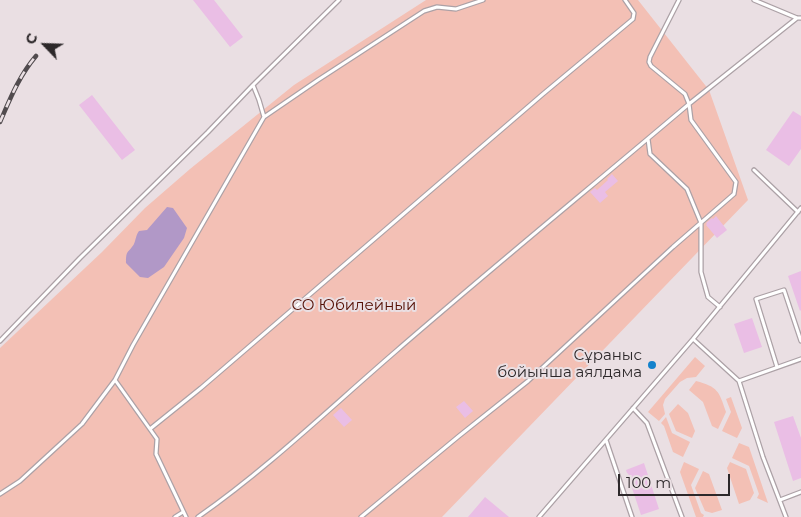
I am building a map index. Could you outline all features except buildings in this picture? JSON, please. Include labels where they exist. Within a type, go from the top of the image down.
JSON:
[{"type":"lane","points":[[0,341],[339,0]]},
{"type":"lane","points":[[0,494],[20,481],[82,424],[114,380],[264,117],[424,12],[437,7],[456,9],[483,0]]},
{"type":"lane","points":[[150,429],[201,388],[633,18],[634,13],[625,0]]},
{"type":"lane","points":[[361,517],[528,381],[734,194],[736,182],[691,120],[689,104],[685,94],[651,66],[650,57],[679,0]]},
{"type":"lane","points":[[754,0],[799,18]]},
{"type":"lane","points":[[198,517],[282,451],[396,351],[648,138],[799,18]]},
{"type":"lane","points":[[253,85],[264,117]]},
{"type":"lane","points":[[648,138],[650,154],[686,190],[701,223],[701,272],[708,297],[720,307]]},
{"type":"lane","points":[[754,170],[798,212]]},
{"type":"lane","points":[[539,517],[693,339],[801,208]]},
{"type":"lane","points":[[777,367],[756,299],[784,290],[801,341]]},
{"type":"lane","points":[[693,339],[739,381],[763,457],[786,517]]},
{"type":"lane","points":[[739,381],[801,359]]},
{"type":"lane","points":[[114,380],[157,439],[156,454],[186,517]]},
{"type":"lane","points":[[633,408],[647,424],[682,517]]},
{"type":"lane","points":[[606,440],[632,517]]},
{"type":"lane","points":[[780,500],[801,492]]},
{"type":"lane","points":[[175,517],[183,512]]},
{"type":"green space","name":"СО Юбилейный","points":[[426,0],[638,0],[709,90],[748,200],[442,517],[0,517],[0,348],[102,252],[145,208],[190,169],[294,85]]},
{"type":"green space","points":[[695,357],[705,366],[696,377],[687,378],[680,382],[665,399],[663,405],[665,414],[659,421],[648,412]]},
{"type":"green space","points":[[696,381],[709,385],[717,391],[721,399],[726,412],[718,429],[712,426],[703,402],[689,390]]},
{"type":"green space","points":[[731,397],[742,428],[737,438],[722,431],[731,412],[726,399]]},
{"type":"green space","points":[[678,404],[688,413],[695,431],[692,438],[676,431],[669,414]]},
{"type":"green space","points":[[666,417],[672,433],[690,442],[683,457],[673,452],[664,426],[661,423]]},
{"type":"green space","points":[[739,443],[749,447],[768,503],[757,498],[759,494],[749,466],[732,458]]},
{"type":"green space","points":[[684,462],[699,469],[691,485],[701,513],[704,515],[703,517],[696,517],[680,472]]},
{"type":"green space","points":[[730,462],[746,469],[754,493],[750,500],[739,504],[727,468]]},
{"type":"green space","points":[[703,471],[709,474],[722,510],[712,513],[705,511],[695,488]]},
{"type":"shaded area","points":[[167,207],[173,208],[187,228],[184,238],[164,267],[148,278],[140,277],[126,263],[127,253],[134,244],[139,231],[147,230]]},
{"type":"railway","points":[[0,122],[11,96],[36,56]]},
{"type":"place","name":"Сұраныс бойынша аялдама","points":[[652,365]]}]
